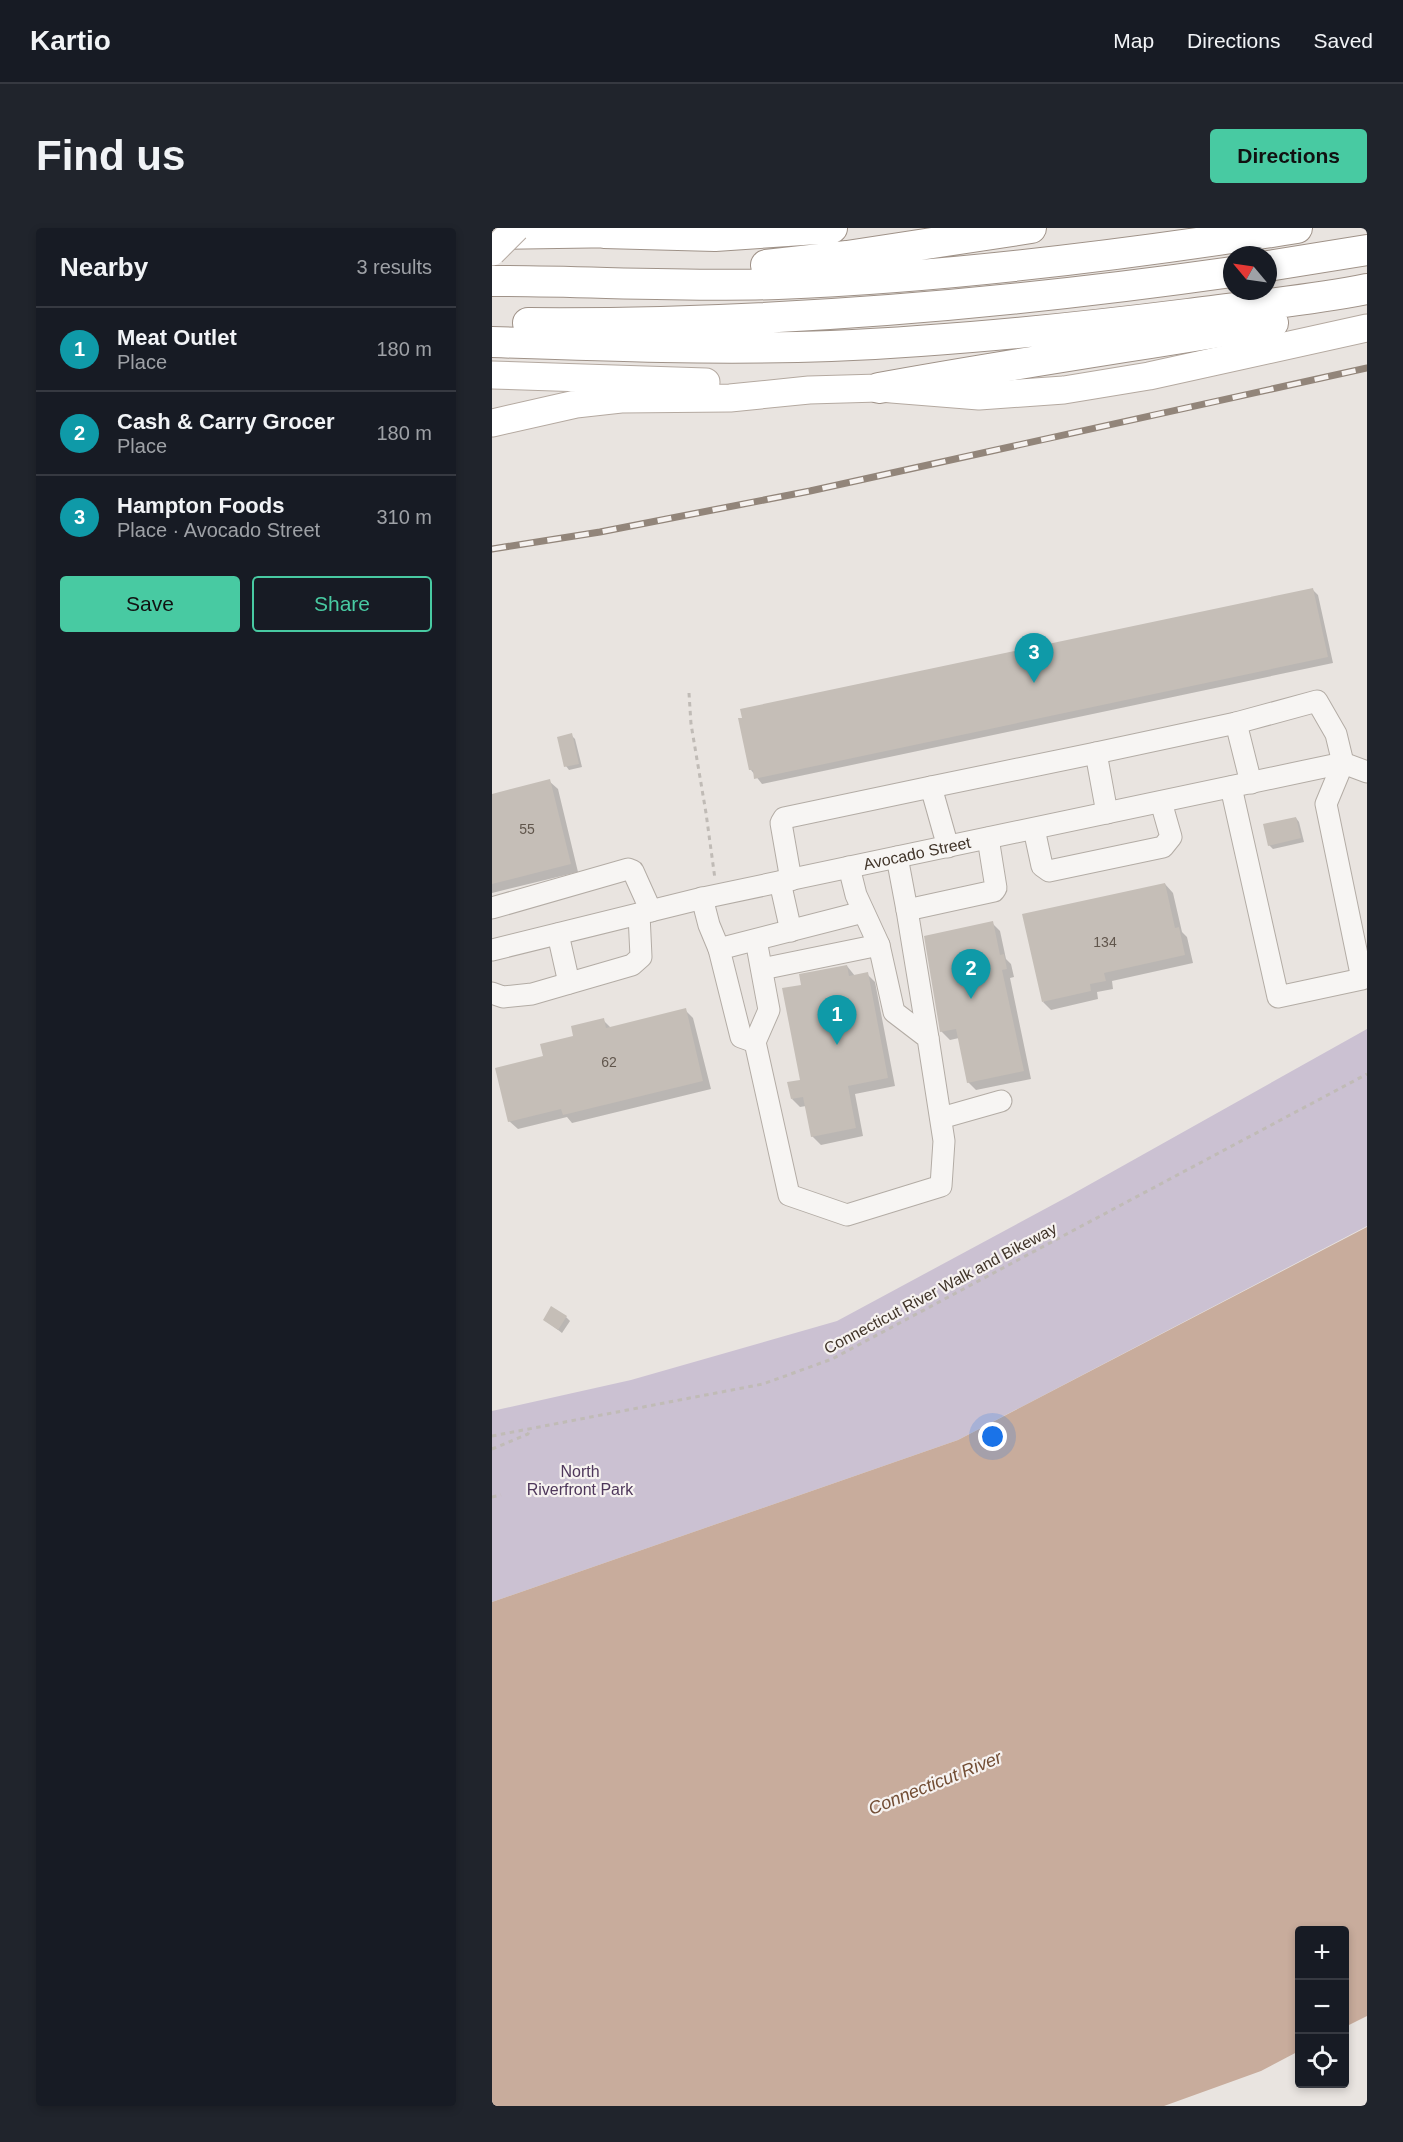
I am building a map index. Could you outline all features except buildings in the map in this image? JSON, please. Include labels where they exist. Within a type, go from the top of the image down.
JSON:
[{"type":"highway","points":[[604,233],[678,228]]},
{"type":"highway","points":[[492,234],[604,233],[715,236],[832,228]]},
{"type":"highway","points":[[548,281],[809,261],[1031,228]]},
{"type":"highway","points":[[492,281],[727,285],[840,280],[1071,260],[1297,228]]},
{"type":"highway","points":[[1277,265],[1367,250]]},
{"type":"highway","points":[[492,323],[716,320],[868,312],[1064,294],[1223,273]]},
{"type":"highway","points":[[879,388],[1014,364],[1167,341],[1367,289]]},
{"type":"highway","points":[[492,342],[716,347],[865,344],[1367,306]]},
{"type":"main road","points":[[492,252],[516,228]]},
{"type":"main road","points":[[492,423],[550,409],[599,401],[730,398],[809,390],[879,388],[978,396],[1064,390],[1149,376],[1367,328]]},
{"type":"main road","points":[[492,375],[648,379],[809,390]]},
{"type":"street","points":[[791,931],[781,823],[784,818],[1236,723],[1317,701],[1336,734],[1343,763],[1326,804],[1362,980],[1278,997],[1241,785],[1236,723]]},
{"type":"street","points":[[1096,753],[1107,813]]},
{"type":"street","name":"Avocado Street","points":[[492,950],[710,897],[1343,763]]},
{"type":"street","points":[[1343,763],[1367,772]]},
{"type":"street","points":[[932,787],[948,847]]},
{"type":"street","points":[[1034,829],[1042,866],[1049,871],[1163,847],[1171,837],[1161,802]]},
{"type":"street","points":[[907,910],[994,891],[996,888],[988,838]]},
{"type":"street","points":[[756,940],[769,1010],[755,1041],[789,1195],[847,1215],[941,1186],[944,1141],[897,857]]},
{"type":"street","points":[[849,867],[856,896],[879,945],[894,1012],[928,1038]]},
{"type":"street","points":[[492,908],[628,869],[633,871],[645,912],[641,957],[632,965],[532,994],[503,997],[492,993]]},
{"type":"street","points":[[710,897],[709,925],[719,949],[741,1037],[755,1041]]},
{"type":"street","points":[[719,949],[863,912]]},
{"type":"street","points":[[558,934],[569,983]]},
{"type":"street","points":[[762,969],[879,945]]},
{"type":"street","points":[[940,1118],[1001,1101]]},
{"type":"path","points":[[689,693],[691,724],[706,813],[710,897]]},
{"type":"path","name":"Connecticut River Walk and Bikeway","points":[[492,1436],[763,1384],[832,1359],[1367,1074]]},
{"type":"path","points":[[492,1449],[521,1439],[528,1434],[530,1428]]},
{"type":"path","points":[[492,1497],[501,1495]]},
{"type":"green space","name":"North Riverfront Park","points":[[1367,1029],[1367,1226],[958,1440],[492,1602],[492,1411],[631,1380],[837,1321],[1069,1196]]},
{"type":"water","name":"Connecticut River","points":[[1367,1227],[1367,2016],[1349,2025],[1349,1926],[1295,1926],[1295,2053],[1261,2071],[1164,2106],[492,2106],[492,1602],[958,1440]]},
{"type":"railway","points":[[492,549],[600,532],[810,491],[1367,368]]},
{"type":"place","name":"Hampton Foods","points":[[1034,683]]},
{"type":"place","name":"Cash & Carry Grocer","points":[[971,999]]},
{"type":"place","name":"Meat Outlet","points":[[837,1045]]}]
